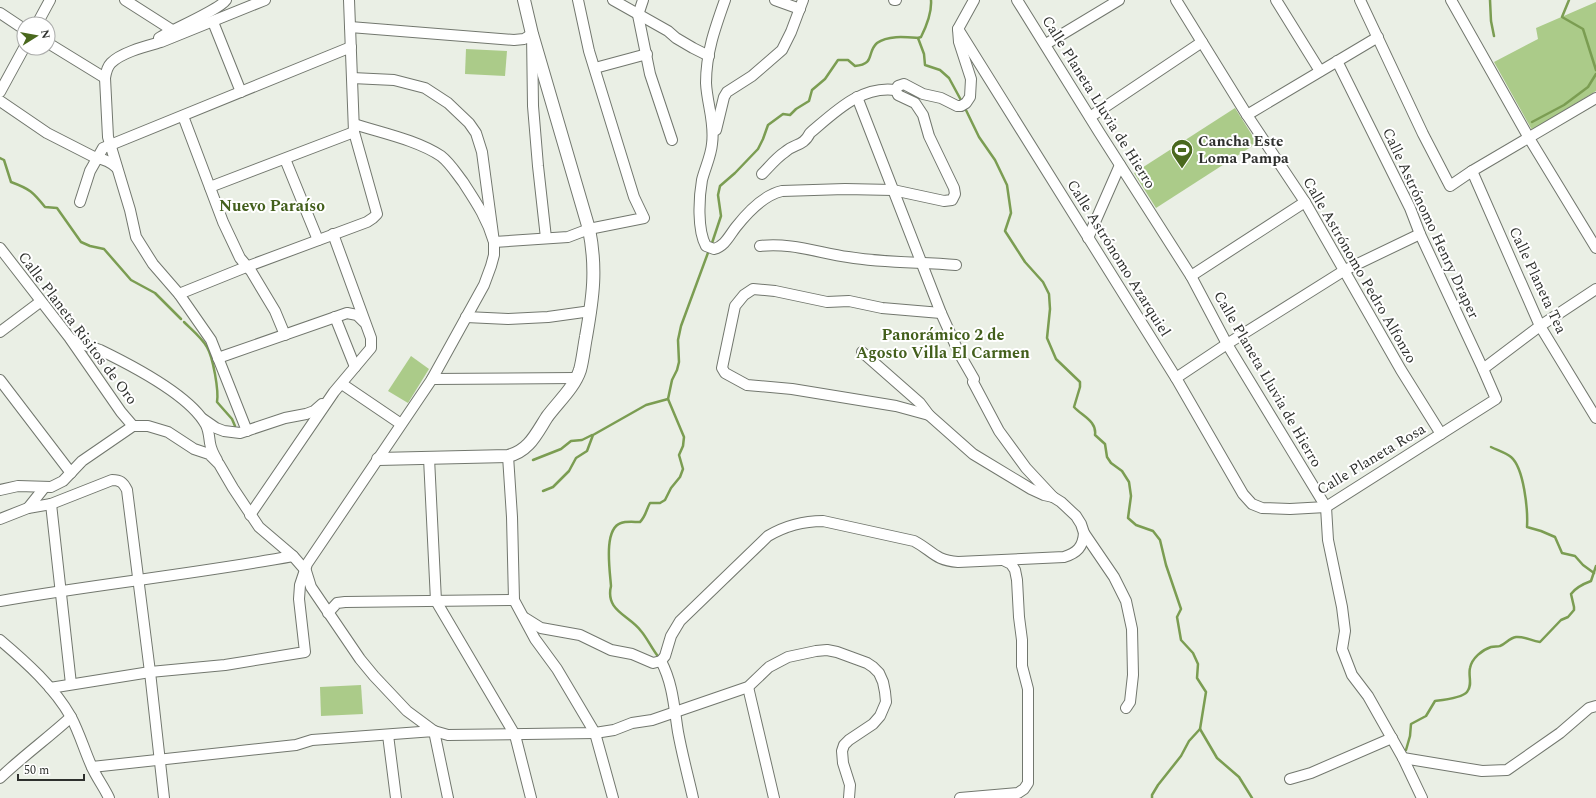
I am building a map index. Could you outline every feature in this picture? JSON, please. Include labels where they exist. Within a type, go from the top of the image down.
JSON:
[{"type":"street","points":[[41,16],[50,0]]},
{"type":"street","points":[[125,0],[172,30]]},
{"type":"street","points":[[226,0],[217,8],[172,30],[147,46],[116,60],[107,69],[105,78],[106,128],[136,237],[153,264],[179,294],[211,340],[246,431]]},
{"type":"street","points":[[147,46],[213,22],[265,0]]},
{"type":"street","points":[[179,294],[246,267],[367,222],[377,214],[354,128],[349,0]]},
{"type":"street","points":[[378,459],[508,456],[518,454],[525,449],[576,378],[580,370],[591,311],[594,253],[589,228],[532,34],[524,0]]},
{"type":"street","points":[[494,242],[568,237],[589,228],[644,218],[634,197],[589,51],[578,0]]},
{"type":"street","points":[[613,0],[709,56]]},
{"type":"street","points":[[643,0],[638,15],[650,74],[672,140]]},
{"type":"street","points":[[712,145],[713,121],[706,84],[711,41],[725,0]]},
{"type":"street","points":[[775,0],[801,4],[789,38],[782,50],[752,76],[727,92],[724,97],[702,181],[700,222],[703,241],[706,246],[714,249],[723,245],[746,216],[762,202],[777,192],[797,190],[893,190],[944,201],[952,200],[955,194],[954,188],[929,136],[923,115],[914,103],[898,95],[896,90]]},
{"type":"street","points":[[896,90],[898,86],[904,84],[922,94],[941,98],[957,106],[961,106],[966,103],[970,97],[971,78],[959,42],[958,29],[974,0]]},
{"type":"street","name":"Calle Planeta Lluvia de Hierro","points":[[1017,0],[1191,276],[1227,344],[1326,507],[1328,540],[1342,607],[1344,630],[1342,649],[1352,675],[1368,696],[1392,738],[1422,798]]},
{"type":"street","points":[[1046,44],[1119,0]]},
{"type":"street","name":"Calle Astrónomo Pedro Alfonzo","points":[[1176,0],[1304,202],[1345,270],[1401,370],[1441,434]]},
{"type":"street","points":[[1276,0],[1320,71]]},
{"type":"street","points":[[1360,0],[1423,134],[1450,186],[1472,171],[1596,99]]},
{"type":"street","points":[[1451,0],[1529,138],[1596,248]]},
{"type":"street","points":[[0,13],[16,23]]},
{"type":"street","points":[[213,22],[241,92]]},
{"type":"street","points":[[350,27],[514,40],[524,39],[532,34]]},
{"type":"street","name":"Calle Astrónomo Azarquiel","points":[[958,29],[1176,378],[1243,494],[1252,504]]},
{"type":"street","points":[[532,34],[534,114],[538,173],[546,238]]},
{"type":"street","points":[[1248,114],[1378,37]]},
{"type":"street","points":[[1090,116],[1202,42]]},
{"type":"street","points":[[80,202],[90,171],[103,148],[351,47]]},
{"type":"street","points":[[56,48],[105,78]]},
{"type":"street","points":[[595,68],[647,54]]},
{"type":"street","points":[[0,92],[20,56]]},
{"type":"street","name":"Calle Astrónomo Henry Draper","points":[[1337,61],[1410,208],[1420,234],[1496,399]]},
{"type":"street","points":[[50,688],[150,672],[225,665],[304,652],[299,599],[300,585],[306,571],[307,564],[432,379],[484,285],[494,255],[494,242],[482,152],[476,132],[469,123],[448,103],[425,88],[394,80],[352,78]]},
{"type":"street","points":[[762,174],[785,151],[802,144],[810,133],[856,97],[868,92],[886,89],[896,90]]},
{"type":"street","points":[[856,97],[941,313],[959,353],[974,379],[972,382],[999,431],[1026,468],[1053,497],[1076,516],[1084,534],[1120,586],[1126,601],[1132,629],[1133,675],[1130,702],[1126,708]]},
{"type":"street","points":[[0,101],[47,133],[96,158],[111,162],[117,168]]},
{"type":"street","points":[[183,116],[224,222],[240,258],[246,267],[251,271],[275,311],[285,335]]},
{"type":"street","points":[[210,187],[285,159],[354,128],[420,146],[440,156],[448,162],[475,198],[490,228],[494,242]]},
{"type":"street","points":[[285,159],[318,240]]},
{"type":"street","points":[[1088,238],[1120,165]]},
{"type":"street","name":"Calle Planeta Tea","points":[[1472,171],[1540,326],[1596,418]]},
{"type":"street","points":[[1191,276],[1304,202]]},
{"type":"street","points":[[200,417],[224,431],[240,433],[285,418],[314,411],[342,384],[371,348],[371,338],[333,234]]},
{"type":"street","points":[[1176,378],[1345,270],[1420,234]]},
{"type":"street","points":[[760,246],[772,244],[849,258],[956,265]]},
{"type":"street","name":"Calle Planeta Risitos de Oro","points":[[0,248],[40,302],[69,337],[121,412],[133,426]]},
{"type":"street","points":[[929,415],[896,406],[792,389],[748,384],[725,373],[722,368],[736,306],[744,294],[753,289],[775,291],[827,302],[849,301],[882,308],[941,313]]},
{"type":"street","points":[[1483,369],[1540,326],[1596,290]]},
{"type":"street","points":[[0,332],[40,302]]},
{"type":"street","points":[[466,316],[508,319],[548,317],[591,311]]},
{"type":"street","points":[[218,358],[335,317],[352,313],[357,315],[364,322]]},
{"type":"street","points":[[335,317],[356,367]]},
{"type":"street","points":[[69,337],[80,344],[96,348],[108,354],[164,386],[189,403],[206,425],[209,431],[210,446],[219,464],[250,515],[268,536],[293,556],[306,571],[311,588],[360,659],[374,676],[407,711],[434,731],[448,735],[515,735],[595,733],[614,730],[632,723],[652,720],[748,687],[769,667],[788,657],[809,652],[827,650],[837,652],[874,667],[879,673],[883,682],[886,702],[880,716],[873,724],[844,745],[842,752],[843,764],[850,785],[849,798]]},
{"type":"street","points":[[862,352],[920,403],[929,415],[973,454],[1032,489],[1044,495],[1053,497]]},
{"type":"street","points":[[432,379],[576,378]]},
{"type":"street","points":[[0,380],[71,473]]},
{"type":"street","points":[[342,384],[401,424]]},
{"type":"street","points":[[250,515],[334,392]]},
{"type":"street","name":"Calle Planeta Rosa","points":[[1252,504],[1262,508],[1274,509],[1326,507],[1496,399]]},
{"type":"street","points":[[0,490],[18,486],[44,488],[51,487],[63,481],[82,461],[133,426],[148,426],[168,432],[191,447],[209,454],[219,464]]},
{"type":"street","points":[[508,456],[512,517],[514,600],[535,639],[557,669],[595,733],[613,798]]},
{"type":"street","points":[[429,458],[436,601],[515,735],[531,798]]},
{"type":"street","points":[[0,519],[28,508],[51,504],[112,480],[119,480],[124,484],[127,490],[139,579],[164,798]]},
{"type":"street","points":[[28,508],[44,488]]},
{"type":"street","points":[[51,504],[71,684]]},
{"type":"street","points":[[525,618],[541,628],[580,635],[611,650],[632,654],[653,663],[661,661],[665,656],[675,629],[680,621],[768,536],[790,526],[823,521],[914,540],[924,546],[933,555],[946,561],[958,562],[1069,556],[1080,549],[1084,534]]},
{"type":"street","points":[[0,601],[139,579],[234,567],[293,556]]},
{"type":"street","points":[[960,798],[1018,793],[1024,789],[1028,783],[1028,689],[1022,666],[1022,640],[1017,580],[1015,570],[1011,564],[1003,560]]},
{"type":"street","points":[[328,613],[337,604],[345,602],[514,600]]},
{"type":"street","points":[[0,640],[50,688],[71,718],[92,767],[108,798]]},
{"type":"street","points":[[661,661],[669,678],[678,732],[693,798]]},
{"type":"street","points":[[748,687],[774,798]]},
{"type":"street","points":[[1403,758],[1482,771],[1507,770],[1560,733],[1589,708],[1596,706]]},
{"type":"street","points":[[0,778],[20,758],[47,739],[71,718]]},
{"type":"street","points":[[92,767],[296,745],[312,740],[434,731]]},
{"type":"street","points":[[434,731],[448,798]]},
{"type":"street","points":[[388,735],[396,798]]},
{"type":"street","points":[[1290,779],[1311,773],[1392,738]]},
{"type":"green space","points":[[1596,2],[1596,91],[1532,130],[1494,62],[1538,39],[1536,28]]},
{"type":"green space","points":[[466,49],[507,51],[505,76],[465,74]]},
{"type":"green space","points":[[1235,108],[1257,143],[1156,208],[1134,173]]},
{"type":"green space","points":[[411,356],[429,369],[408,403],[388,391]]},
{"type":"green space","points":[[361,685],[363,714],[321,716],[320,687]]},
{"type":"waterway","points":[[931,0],[931,10],[927,23],[921,37],[918,38],[924,54],[925,65],[940,70],[949,78],[962,102]]},
{"type":"waterway","points":[[1490,0],[1491,21],[1494,36]]},
{"type":"waterway","points":[[1569,0],[1562,17],[1583,29],[1596,70]]},
{"type":"waterway","points":[[711,246],[721,216],[718,195],[720,186],[758,149],[768,125],[783,114],[790,115],[796,109],[809,101],[812,90],[825,79],[838,60],[848,60],[855,66],[862,65],[870,58],[874,47],[881,40],[897,37],[918,38]]},
{"type":"waterway","points":[[1532,122],[1564,105],[1588,87],[1596,74]]},
{"type":"waterway","points":[[964,106],[979,137],[995,160],[1007,185],[1011,213],[1005,231],[1025,262],[1043,282],[1049,294],[1050,309],[1047,338],[1056,359],[1080,382],[1074,407],[1094,426],[1095,435],[1105,444],[1107,457],[1111,463],[1122,471],[1129,482],[1131,496],[1128,518],[1136,525],[1153,531],[1160,540],[1166,565],[1181,609],[1177,617],[1181,640],[1193,653],[1198,664],[1197,678],[1206,692],[1200,729],[1189,741],[1181,756],[1158,785],[1152,795],[1152,798]]},
{"type":"waterway","points":[[0,158],[4,160],[11,182],[31,192],[45,207],[57,208],[81,242],[90,246],[104,249],[131,280],[155,293],[181,319]]},
{"type":"waterway","points":[[657,655],[636,625],[619,612],[611,601],[609,561],[610,542],[615,527],[623,522],[640,522],[650,503],[660,503],[665,500],[671,488],[680,477],[683,469],[679,455],[683,446],[684,437],[668,399],[672,380],[679,362],[678,340],[681,326],[709,250]]},
{"type":"waterway","points":[[184,322],[205,343],[207,347],[215,374],[217,402],[232,419],[235,426]]},
{"type":"waterway","points":[[543,491],[553,487],[569,471],[576,458],[587,451],[593,435],[646,405],[668,399]]},
{"type":"waterway","points":[[533,460],[561,449],[571,441],[582,440],[592,435]]},
{"type":"waterway","points":[[1491,447],[1511,457],[1519,470],[1526,500],[1527,527],[1555,537],[1562,553],[1575,556],[1583,565],[1594,573]]},
{"type":"waterway","points":[[1406,750],[1410,736],[1411,724],[1426,716],[1435,701],[1457,697],[1467,692],[1470,686],[1471,664],[1481,652],[1488,648],[1500,646],[1516,637],[1522,637],[1540,642],[1561,620],[1568,617],[1574,610],[1571,594],[1575,589],[1591,581],[1596,566]]},
{"type":"waterway","points":[[1200,729],[1217,758],[1239,777],[1252,798]]},
{"type":"place","name":"Cancha Este Loma Pampa","points":[[1182,170]]},
{"type":"district","name":"Nuevo Paraíso","points":[[272,205]]},
{"type":"district","name":"Panorámico 2 de Agosto Villa El Carmen","points":[[943,343]]}]
